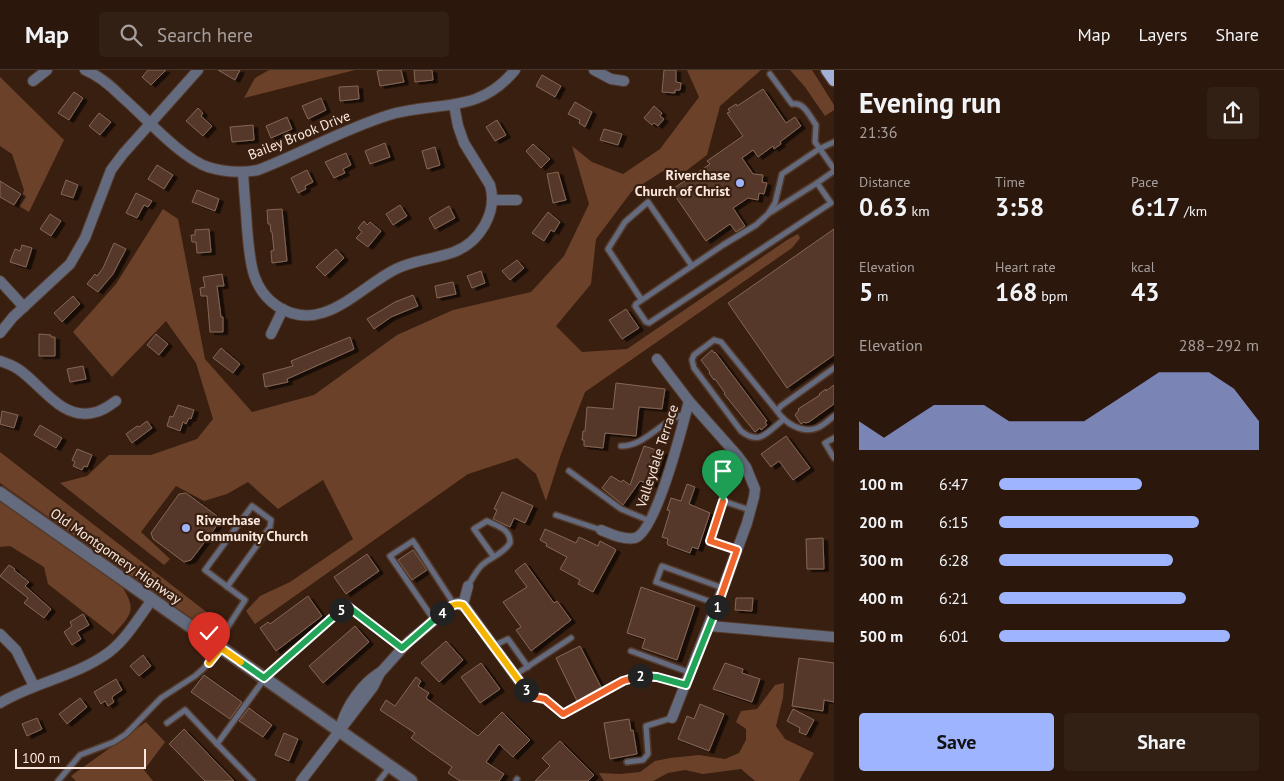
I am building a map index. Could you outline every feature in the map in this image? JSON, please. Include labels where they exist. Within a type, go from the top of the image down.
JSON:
[{"type":"main road","points":[[828,70],[834,80]]},
{"type":"street","points":[[33,81],[47,70]]},
{"type":"street","name":"Bailey Brook Drive","points":[[85,70],[102,78],[176,146],[202,164],[218,170],[243,172],[258,170],[389,115],[408,110],[454,106],[472,100],[500,86],[515,70]]},
{"type":"street","points":[[0,333],[24,307],[61,274],[76,255],[85,238],[111,170],[198,70]]},
{"type":"street","points":[[594,70],[611,79],[624,81]]},
{"type":"street","points":[[243,172],[249,256],[252,271],[261,290],[272,303],[283,310],[303,316],[330,311],[394,270],[408,264],[454,252],[463,247],[486,224],[492,200],[490,185],[460,134],[454,106]]},
{"type":"street","points":[[492,200],[517,200]]},
{"type":"street","points":[[0,281],[24,307]]},
{"type":"street","points":[[271,334],[283,310]]},
{"type":"street","name":"Valleydale Terrace","points":[[657,359],[689,401],[746,467],[755,489],[751,510],[724,588],[672,718]]},
{"type":"street","points":[[0,361],[16,367],[59,404],[76,412],[93,413],[104,409],[116,401]]},
{"type":"street","name":"Valleydale Terrace","points":[[601,530],[619,537],[635,538],[642,534],[659,501],[689,401]]},
{"type":"street","name":"Old Montgomery Highway","points":[[0,493],[411,781]]},
{"type":"street","points":[[301,781],[339,731],[346,710],[367,682],[380,673],[402,648],[434,620],[458,605],[468,586]]},
{"type":"street","points":[[0,703],[34,686],[80,670],[107,654],[121,642],[152,600]]},
{"type":"street","points":[[458,605],[493,646],[530,696]]},
{"type":"street","points":[[710,626],[834,636]]},
{"type":"street","points":[[0,634],[16,650],[34,686]]},
{"type":"lane","points":[[770,74],[792,104],[801,104],[816,125],[815,142],[834,170],[768,214],[756,225],[641,299],[635,306],[646,322],[649,323],[831,203],[817,183]]},
{"type":"lane","points":[[768,214],[774,203],[782,174],[819,148],[834,142]]},
{"type":"lane","points":[[641,299],[608,249],[625,222],[648,202],[692,266]]},
{"type":"lane","points":[[784,420],[759,439],[753,439],[741,432],[694,368],[692,360],[694,355],[714,340],[721,342],[777,412],[784,420],[794,426],[810,430],[818,428],[834,416]]},
{"type":"lane","points":[[777,412],[781,406],[834,368]]},
{"type":"lane","points":[[621,446],[628,446],[638,442],[672,419],[686,414]]},
{"type":"lane","points":[[834,438],[826,443],[834,458]]},
{"type":"lane","points":[[569,471],[621,509],[650,521]]},
{"type":"lane","points":[[737,550],[710,541],[723,501],[751,510]]},
{"type":"lane","points":[[58,781],[80,755],[114,742],[126,734],[161,698],[204,668],[245,600],[227,587],[205,570],[252,506],[271,520],[270,528],[227,587]]},
{"type":"lane","points":[[556,515],[601,530]]},
{"type":"lane","points":[[468,586],[475,573],[483,564],[494,557],[508,547],[510,543],[510,538],[506,531],[487,521],[474,529],[494,557]]},
{"type":"lane","points":[[434,620],[390,556],[413,541],[458,605]]},
{"type":"lane","points":[[718,604],[656,582],[662,566],[724,588]]},
{"type":"lane","points":[[218,744],[264,678],[346,605],[402,648]]},
{"type":"lane","points":[[515,675],[571,638]]},
{"type":"lane","points":[[493,646],[508,639],[528,667]]},
{"type":"lane","points":[[631,651],[691,673]]},
{"type":"lane","points":[[530,696],[545,699],[563,714],[623,681],[641,676],[657,677],[686,685]]},
{"type":"lane","points":[[167,723],[184,710],[253,781]]},
{"type":"lane","points":[[627,762],[643,760],[648,754],[646,726],[672,718]]},
{"type":"lane","points":[[379,781],[390,766]]},
{"type":"shaded area","points":[[269,70],[355,70],[244,98],[255,78]]},
{"type":"shaded area","points":[[687,70],[761,70],[720,106],[707,155],[678,177],[663,171],[632,191],[596,239],[591,284],[556,326],[582,352],[627,349],[787,240],[798,234],[800,238],[792,248],[585,392],[561,454],[546,501],[536,474],[517,458],[468,474],[255,624],[246,611],[260,596],[290,582],[353,539],[323,480],[278,509],[248,482],[227,494],[204,501],[176,486],[141,532],[170,559],[164,565],[60,483],[87,476],[109,455],[151,455],[197,439],[213,419],[196,363],[166,321],[112,377],[73,332],[116,284],[163,209],[178,219],[205,359],[252,412],[314,395],[397,335],[453,310],[531,292],[564,256],[589,204],[572,146],[592,162],[623,174],[660,149],[699,97]]},
{"type":"shaded area","points":[[790,70],[812,70],[834,105],[834,110],[825,116],[805,87]]},
{"type":"shaded area","points":[[0,77],[64,140],[29,212],[19,206],[24,190],[12,154],[0,146]]},
{"type":"shaded area","points":[[0,452],[213,617],[204,627],[0,483]]},
{"type":"shaded area","points":[[0,500],[121,585],[131,607],[128,617],[113,635],[48,584],[44,567],[10,546],[0,547]]},
{"type":"shaded area","points":[[784,683],[783,698],[776,726],[785,739],[814,753],[799,781],[755,781],[741,769],[703,774],[685,770],[668,773],[653,781],[604,781],[599,773],[620,774],[640,772],[655,761],[670,758],[699,755],[725,759],[739,753],[746,740],[746,729],[736,722],[741,711],[757,709],[775,685]]},
{"type":"shaded area","points":[[146,722],[165,742],[144,770],[153,781],[76,781],[71,776]]},
{"type":"building","points":[[148,70],[166,70],[151,85],[142,77]]},
{"type":"building","points":[[218,70],[240,70],[235,80]]},
{"type":"building","points":[[401,70],[404,82],[380,86],[377,71]]},
{"type":"building","points":[[414,70],[432,70],[433,80],[415,82]]},
{"type":"building","points":[[664,70],[676,70],[676,82],[681,83],[680,90],[675,90],[675,93],[662,92]]},
{"type":"building","points":[[542,75],[561,86],[555,97],[536,86]]},
{"type":"building","points":[[358,86],[359,99],[340,101],[339,87]]},
{"type":"building","points":[[763,89],[786,123],[795,117],[801,126],[774,149],[773,146],[758,157],[753,150],[742,158],[753,174],[763,175],[762,182],[767,183],[764,194],[759,193],[758,200],[748,198],[733,208],[745,226],[736,232],[730,224],[706,241],[671,190],[710,164],[707,161],[743,136],[727,113],[730,112],[728,109],[736,104],[737,106]]},
{"type":"building","points":[[74,92],[83,98],[69,120],[58,113]]},
{"type":"building","points":[[321,98],[326,110],[308,119],[302,106]]},
{"type":"building","points":[[575,102],[592,112],[585,127],[579,123],[580,120],[568,114]]},
{"type":"building","points":[[654,106],[662,113],[660,116],[664,119],[658,126],[654,123],[652,125],[644,118]]},
{"type":"building","points":[[198,108],[203,113],[201,116],[212,126],[203,136],[186,121]]},
{"type":"building","points":[[99,113],[111,122],[100,135],[89,126]]},
{"type":"building","points":[[287,117],[292,129],[271,138],[266,126]]},
{"type":"building","points":[[497,120],[506,135],[495,141],[486,127]]},
{"type":"building","points":[[253,125],[254,140],[232,142],[230,127]]},
{"type":"building","points":[[604,129],[622,134],[618,145],[600,140]]},
{"type":"building","points":[[385,143],[390,157],[370,164],[365,151]]},
{"type":"building","points":[[533,144],[550,159],[541,168],[526,151]]},
{"type":"building","points":[[435,147],[440,165],[427,169],[422,151]]},
{"type":"building","points":[[346,153],[351,165],[343,169],[345,173],[334,178],[325,162]]},
{"type":"building","points":[[157,165],[173,175],[164,189],[148,179]]},
{"type":"building","points":[[307,170],[313,182],[305,186],[306,189],[298,193],[291,178]]},
{"type":"building","points":[[558,172],[566,200],[553,203],[547,174]]},
{"type":"building","points":[[66,180],[78,185],[73,198],[61,194]]},
{"type":"building","points":[[0,181],[21,194],[14,205],[0,197]]},
{"type":"building","points":[[197,190],[219,199],[215,211],[192,202]]},
{"type":"building","points":[[136,193],[152,201],[148,207],[144,205],[137,218],[126,213]]},
{"type":"building","points":[[400,205],[407,216],[393,225],[386,214]]},
{"type":"building","points":[[449,206],[455,218],[435,229],[429,218]]},
{"type":"building","points":[[282,209],[287,261],[272,263],[271,251],[274,250],[267,210]]},
{"type":"building","points":[[548,212],[560,222],[554,232],[551,230],[544,241],[532,233]]},
{"type":"building","points":[[50,214],[61,221],[51,236],[40,229]]},
{"type":"building","points":[[364,221],[367,225],[370,222],[381,231],[368,247],[356,238],[362,232],[358,228]]},
{"type":"building","points":[[209,229],[211,252],[197,253],[196,242],[192,242],[191,235],[195,235],[195,230]]},
{"type":"building","points":[[834,229],[834,355],[787,388],[728,303]]},
{"type":"building","points":[[114,243],[126,249],[113,274],[98,292],[87,284],[103,268]]},
{"type":"building","points":[[22,245],[32,248],[26,267],[10,262],[15,249],[20,251]]},
{"type":"building","points":[[336,249],[344,258],[325,276],[316,267]]},
{"type":"building","points":[[517,260],[524,268],[510,280],[502,271]]},
{"type":"building","points":[[481,271],[485,283],[472,288],[467,276]]},
{"type":"building","points":[[222,274],[224,286],[217,286],[221,317],[223,317],[223,332],[210,332],[207,296],[201,296],[200,288],[205,287],[203,277]]},
{"type":"building","points":[[453,282],[456,294],[437,298],[435,286]]},
{"type":"building","points":[[413,295],[418,306],[391,317],[374,329],[367,319],[395,302]]},
{"type":"building","points":[[73,296],[80,304],[62,322],[54,313]]},
{"type":"building","points":[[626,309],[639,328],[622,339],[609,320]]},
{"type":"building","points":[[39,334],[55,337],[55,356],[39,356]]},
{"type":"building","points":[[156,334],[168,344],[159,355],[147,345]]},
{"type":"building","points":[[350,337],[354,349],[287,379],[288,382],[265,387],[263,374],[293,366],[291,361]]},
{"type":"building","points":[[221,348],[240,364],[233,373],[213,358]]},
{"type":"building","points":[[712,350],[767,421],[765,422],[767,425],[761,430],[760,428],[755,432],[724,394],[701,360]]},
{"type":"building","points":[[83,366],[86,379],[70,382],[67,369]]},
{"type":"building","points":[[616,383],[665,389],[662,409],[639,407],[636,436],[605,433],[603,448],[584,446],[584,440],[582,440],[583,431],[585,431],[587,407],[613,409]]},
{"type":"building","points":[[834,385],[834,404],[809,422],[801,424],[795,415],[798,409]]},
{"type":"building","points":[[178,405],[194,410],[191,419],[189,418],[186,424],[183,422],[180,431],[167,426],[170,416],[173,417]]},
{"type":"building","points":[[2,411],[18,415],[14,428],[0,424]]},
{"type":"building","points":[[147,421],[152,428],[132,443],[126,434]]},
{"type":"building","points":[[40,425],[62,438],[56,448],[34,435]]},
{"type":"building","points":[[786,436],[810,468],[793,480],[779,461],[771,467],[761,454]]},
{"type":"building","points":[[644,446],[663,452],[652,485],[640,481],[623,505],[602,488],[611,476],[621,482],[623,480],[630,485]]},
{"type":"building","points":[[77,449],[92,455],[87,467],[84,466],[82,470],[73,466],[75,462],[72,460]]},
{"type":"building","points":[[687,484],[695,487],[689,504],[710,513],[698,549],[692,547],[690,553],[668,545],[668,539],[662,537],[670,511],[667,510],[671,498],[681,501]]},
{"type":"building","points":[[502,492],[533,506],[525,523],[514,518],[510,527],[493,519],[497,510],[494,509]]},
{"type":"building","points":[[186,493],[217,516],[218,524],[191,560],[184,562],[153,539],[151,533],[179,494]]},
{"type":"building","points":[[545,529],[576,543],[579,537],[598,546],[600,541],[616,550],[593,592],[578,584],[580,580],[560,569],[567,557],[546,546],[547,544],[540,540]]},
{"type":"building","points":[[823,538],[824,569],[807,569],[806,539]]},
{"type":"building","points":[[413,550],[427,570],[412,580],[398,560]]},
{"type":"building","points":[[367,554],[379,571],[346,594],[334,577]]},
{"type":"building","points":[[525,563],[554,603],[557,601],[571,620],[531,651],[516,630],[521,627],[503,602],[527,587],[515,571]]},
{"type":"building","points":[[9,565],[29,582],[25,586],[51,609],[44,618],[24,603],[28,598],[0,576]]},
{"type":"building","points":[[641,587],[695,606],[677,660],[642,648],[645,639],[627,633]]},
{"type":"building","points":[[308,596],[322,616],[276,651],[260,628],[268,622],[270,624]]},
{"type":"building","points":[[736,598],[753,598],[752,611],[735,610]]},
{"type":"building","points":[[83,614],[89,625],[77,632],[81,639],[72,645],[64,632],[72,626],[70,622]]},
{"type":"building","points":[[355,626],[369,642],[323,683],[309,666]]},
{"type":"building","points":[[446,641],[463,660],[439,682],[421,663]]},
{"type":"building","points":[[580,646],[601,687],[577,701],[556,658]]},
{"type":"building","points":[[143,655],[151,666],[139,676],[130,666]]},
{"type":"building","points":[[799,658],[834,663],[834,702],[824,700],[823,711],[792,706]]},
{"type":"building","points":[[481,663],[500,689],[480,703],[461,677]]},
{"type":"building","points":[[725,663],[743,669],[742,673],[760,679],[752,702],[713,689]]},
{"type":"building","points":[[204,675],[242,702],[230,719],[191,692]]},
{"type":"building","points":[[416,677],[421,681],[418,686],[429,693],[426,698],[478,736],[502,712],[530,740],[513,757],[499,744],[486,762],[504,774],[499,781],[460,781],[448,773],[452,767],[411,738],[415,733],[380,710],[386,700],[395,706]]},
{"type":"building","points":[[116,679],[122,690],[113,696],[114,702],[108,706],[105,701],[101,704],[94,692]]},
{"type":"building","points":[[80,698],[87,707],[67,724],[59,714]]},
{"type":"building","points":[[700,704],[724,714],[709,751],[678,739],[687,716],[694,719]]},
{"type":"building","points":[[249,708],[272,725],[263,737],[239,721]]},
{"type":"building","points":[[793,709],[814,720],[806,735],[799,732],[800,728],[787,721]]},
{"type":"building","points":[[37,718],[42,729],[27,736],[22,724]]},
{"type":"building","points":[[629,719],[637,754],[610,759],[604,723]]},
{"type":"building","points":[[184,729],[234,781],[205,781],[169,744]]},
{"type":"building","points":[[284,733],[298,739],[289,761],[275,755]]},
{"type":"building","points":[[560,741],[594,775],[588,781],[535,781],[550,766],[542,758]]},
{"type":"place","name":"Riverchase Church of Christ","points":[[740,183]]},
{"type":"place","name":"Riverchase Community Church","points":[[186,528]]},
{"type":"route","points":[[209,663],[221,648],[264,678],[346,605],[402,648],[449,608],[458,603],[466,608],[530,696],[545,699],[563,714],[623,681],[641,676],[657,677],[686,685],[710,626],[737,550],[710,541],[723,501]]}]
